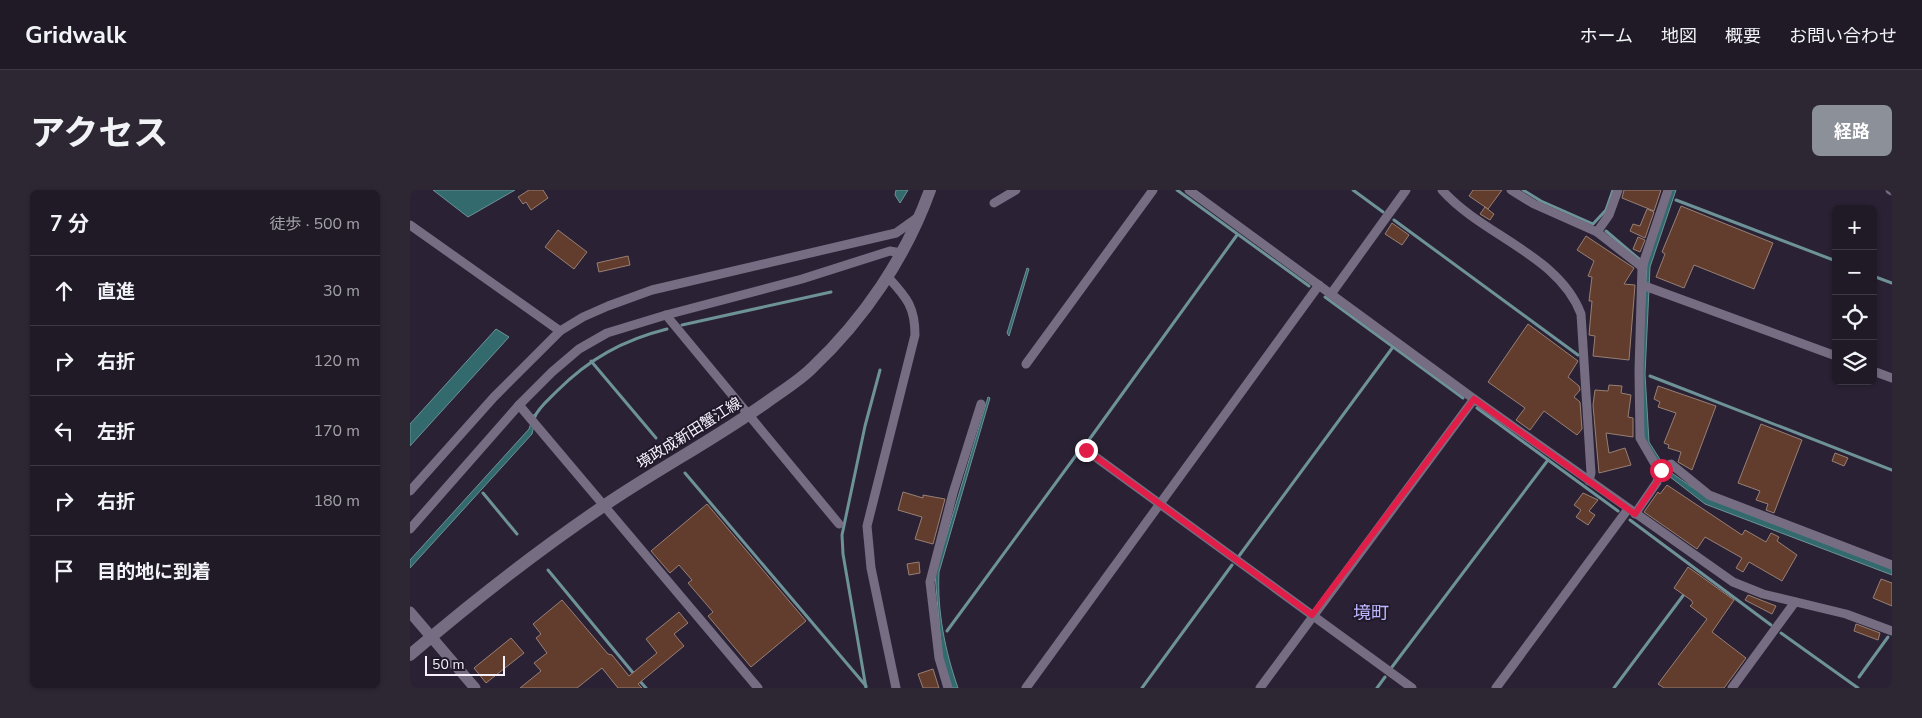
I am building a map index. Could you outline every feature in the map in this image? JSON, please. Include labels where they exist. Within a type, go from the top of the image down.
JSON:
[{"type":"main road","name":"境政成新田蟹江線","points":[[410,655],[492,588],[605,505],[748,415],[812,368],[869,305],[888,277],[920,216],[930,190]]},
{"type":"street","points":[[994,203],[1016,190]]},
{"type":"street","points":[[1026,364],[1153,190]]},
{"type":"street","points":[[1189,190],[1474,399],[1631,512],[1733,582],[1763,594],[1846,614],[1892,631]]},
{"type":"street","points":[[1331,294],[1406,190]]},
{"type":"street","points":[[1442,190],[1486,228],[1550,269],[1575,298],[1581,314],[1591,473],[1589,481]]},
{"type":"street","points":[[1511,190],[1534,204],[1597,232],[1642,267]]},
{"type":"street","points":[[1597,232],[1609,215],[1618,190]]},
{"type":"street","points":[[1662,469],[1640,438],[1639,371],[1647,286],[1642,267],[1668,190]]},
{"type":"street","points":[[410,491],[494,397],[560,331],[608,306],[652,290],[866,242],[896,233],[920,216]]},
{"type":"street","points":[[410,225],[560,331]]},
{"type":"street","points":[[410,529],[519,405],[552,372],[579,349],[607,333],[666,314],[802,279],[890,251],[901,253]]},
{"type":"street","points":[[888,277],[910,304],[915,318],[915,335],[868,512],[867,526],[871,568],[896,688]]},
{"type":"street","points":[[1026,688],[1319,285]]},
{"type":"street","points":[[1647,286],[1832,355]]},
{"type":"street","points":[[666,314],[839,524]]},
{"type":"street","points":[[1877,372],[1892,378]]},
{"type":"street","points":[[1260,688],[1312,615],[1474,399]]},
{"type":"street","points":[[948,688],[939,658],[930,582],[953,493],[981,404]]},
{"type":"street","points":[[519,405],[758,688]]},
{"type":"street","points":[[1086,450],[1412,688]]},
{"type":"street","points":[[1496,688],[1631,512],[1657,482],[1662,469],[1671,464],[1709,495],[1892,565]]},
{"type":"street","points":[[1732,688],[1796,602]]},
{"type":"street","points":[[410,612],[475,688]]},
{"type":"shaded area","points":[[433,190],[515,190],[468,217]]},
{"type":"shaded area","points":[[896,190],[908,190],[900,203],[895,195]]},
{"type":"shaded area","points":[[1671,190],[1676,190],[1650,267],[1645,374],[1649,442],[1666,469],[1709,499],[1892,569],[1892,575],[1705,504],[1665,473],[1644,440],[1641,371],[1647,264]]},
{"type":"shaded area","points":[[1027,268],[1029,269],[1009,336],[1007,333]]},
{"type":"shaded area","points":[[496,329],[509,337],[410,446],[410,424]]},
{"type":"shaded area","points":[[988,397],[990,398],[939,572],[939,601],[943,631],[949,660],[958,688],[952,688],[942,657],[935,574]]},
{"type":"shaded area","points":[[534,414],[536,416],[532,434],[410,568],[410,560],[529,429]]},
{"type":"building","points":[[529,190],[543,190],[548,198],[531,210],[526,202],[523,204],[518,197]]},
{"type":"building","points":[[1473,190],[1502,190],[1488,209],[1469,196]]},
{"type":"building","points":[[1624,190],[1661,190],[1654,211],[1622,198]]},
{"type":"building","points":[[1681,206],[1773,243],[1754,289],[1694,265],[1684,288],[1656,277],[1665,254],[1662,252]]},
{"type":"building","points":[[1485,207],[1494,214],[1490,220],[1480,214]]},
{"type":"building","points":[[1647,209],[1654,212],[1645,238],[1630,231],[1633,224],[1640,226]]},
{"type":"building","points":[[1392,223],[1409,235],[1402,245],[1385,234]]},
{"type":"building","points":[[558,230],[587,252],[574,269],[545,247]]},
{"type":"building","points":[[1586,236],[1634,268],[1624,284],[1635,285],[1629,360],[1593,356],[1595,336],[1589,335],[1592,301],[1589,301],[1592,277],[1588,276],[1594,261],[1577,250]]},
{"type":"building","points":[[1638,237],[1645,240],[1640,252],[1633,249]]},
{"type":"building","points":[[628,256],[630,265],[599,272],[597,263]]},
{"type":"building","points":[[1528,324],[1578,361],[1568,377],[1579,386],[1580,390],[1574,397],[1580,402],[1582,429],[1577,435],[1544,411],[1530,430],[1516,420],[1525,408],[1488,382]]},
{"type":"building","points":[[1609,385],[1622,386],[1621,393],[1631,395],[1628,417],[1633,418],[1633,437],[1606,433],[1609,453],[1625,448],[1631,465],[1599,473],[1593,405],[1595,390],[1608,391]]},
{"type":"building","points":[[1658,386],[1716,406],[1692,470],[1678,462],[1681,452],[1668,448],[1669,445],[1664,443],[1676,413],[1658,407],[1660,402],[1654,399]]},
{"type":"building","points":[[1761,424],[1802,440],[1774,513],[1766,510],[1768,504],[1756,500],[1760,491],[1738,483]]},
{"type":"building","points":[[1835,453],[1848,458],[1844,466],[1832,461]]},
{"type":"building","points":[[1667,485],[1742,535],[1745,530],[1766,542],[1771,533],[1779,537],[1777,541],[1797,555],[1782,581],[1749,562],[1743,572],[1736,568],[1742,558],[1705,537],[1697,549],[1644,512],[1658,492],[1660,494]]},
{"type":"building","points":[[903,492],[923,498],[923,495],[945,499],[933,544],[915,539],[922,517],[898,510]]},
{"type":"building","points":[[1583,493],[1598,500],[1589,511],[1595,515],[1588,525],[1576,517],[1581,510],[1574,505]]},
{"type":"building","points":[[707,504],[806,621],[751,667],[708,616],[713,612],[688,583],[692,580],[679,565],[670,573],[651,551]]},
{"type":"building","points":[[919,562],[920,573],[909,575],[907,564]]},
{"type":"building","points":[[1688,567],[1734,600],[1712,632],[1746,658],[1724,688],[1664,688],[1658,684],[1707,619],[1690,606],[1693,603],[1691,600],[1674,588]]},
{"type":"building","points":[[1881,579],[1892,583],[1892,606],[1873,598]]},
{"type":"building","points":[[1748,595],[1776,606],[1772,614],[1745,600]]},
{"type":"building","points":[[562,600],[629,676],[657,653],[646,639],[679,612],[688,623],[674,634],[684,646],[638,684],[642,688],[618,688],[602,668],[577,688],[520,688],[541,671],[534,663],[547,653],[536,638],[541,634],[533,624]]},
{"type":"building","points":[[1856,624],[1880,633],[1878,640],[1854,631]]},
{"type":"building","points":[[511,638],[524,653],[486,683],[474,668]]},
{"type":"building","points":[[933,669],[939,688],[923,688],[918,674]]},
{"type":"waterway","points":[[1177,190],[1309,286]]},
{"type":"waterway","points":[[1353,190],[1383,212]]},
{"type":"waterway","points":[[1523,190],[1541,201],[1593,224],[1606,210],[1613,190]]},
{"type":"waterway","points":[[1676,200],[1832,259]]},
{"type":"waterway","points":[[1394,220],[1578,355]]},
{"type":"waterway","points":[[1606,231],[1639,259]]},
{"type":"waterway","points":[[1086,444],[1237,235]]},
{"type":"waterway","points":[[1877,277],[1892,283]]},
{"type":"waterway","points":[[682,325],[831,292]]},
{"type":"waterway","points":[[1325,297],[1463,398]]},
{"type":"waterway","points":[[534,418],[541,407],[557,391],[594,360],[621,345],[667,329]]},
{"type":"waterway","points":[[1239,556],[1393,347]]},
{"type":"waterway","points":[[591,361],[656,438]]},
{"type":"waterway","points":[[866,688],[843,554],[842,535],[865,426],[880,370]]},
{"type":"waterway","points":[[1650,376],[1892,470]]},
{"type":"waterway","points":[[1477,408],[1618,511]]},
{"type":"waterway","points":[[947,631],[1077,454]]},
{"type":"waterway","points":[[1392,667],[1548,460]]},
{"type":"waterway","points":[[685,473],[866,686]]},
{"type":"waterway","points":[[483,493],[517,534]]},
{"type":"waterway","points":[[1630,520],[1771,625]]},
{"type":"waterway","points":[[1142,688],[1232,565]]},
{"type":"waterway","points":[[548,570],[634,674]]},
{"type":"waterway","points":[[1614,688],[1685,593]]},
{"type":"waterway","points":[[1781,633],[1858,688]]},
{"type":"waterway","points":[[1859,677],[1888,637]]},
{"type":"waterway","points":[[1377,688],[1385,677]]},
{"type":"waterway","points":[[638,679],[646,688]]},
{"type":"district","name":"境町","points":[[1371,613]]},
{"type":"route","points":[[1086,450],[1312,615],[1474,399],[1635,514],[1657,482],[1658,471],[1661,470]]}]
